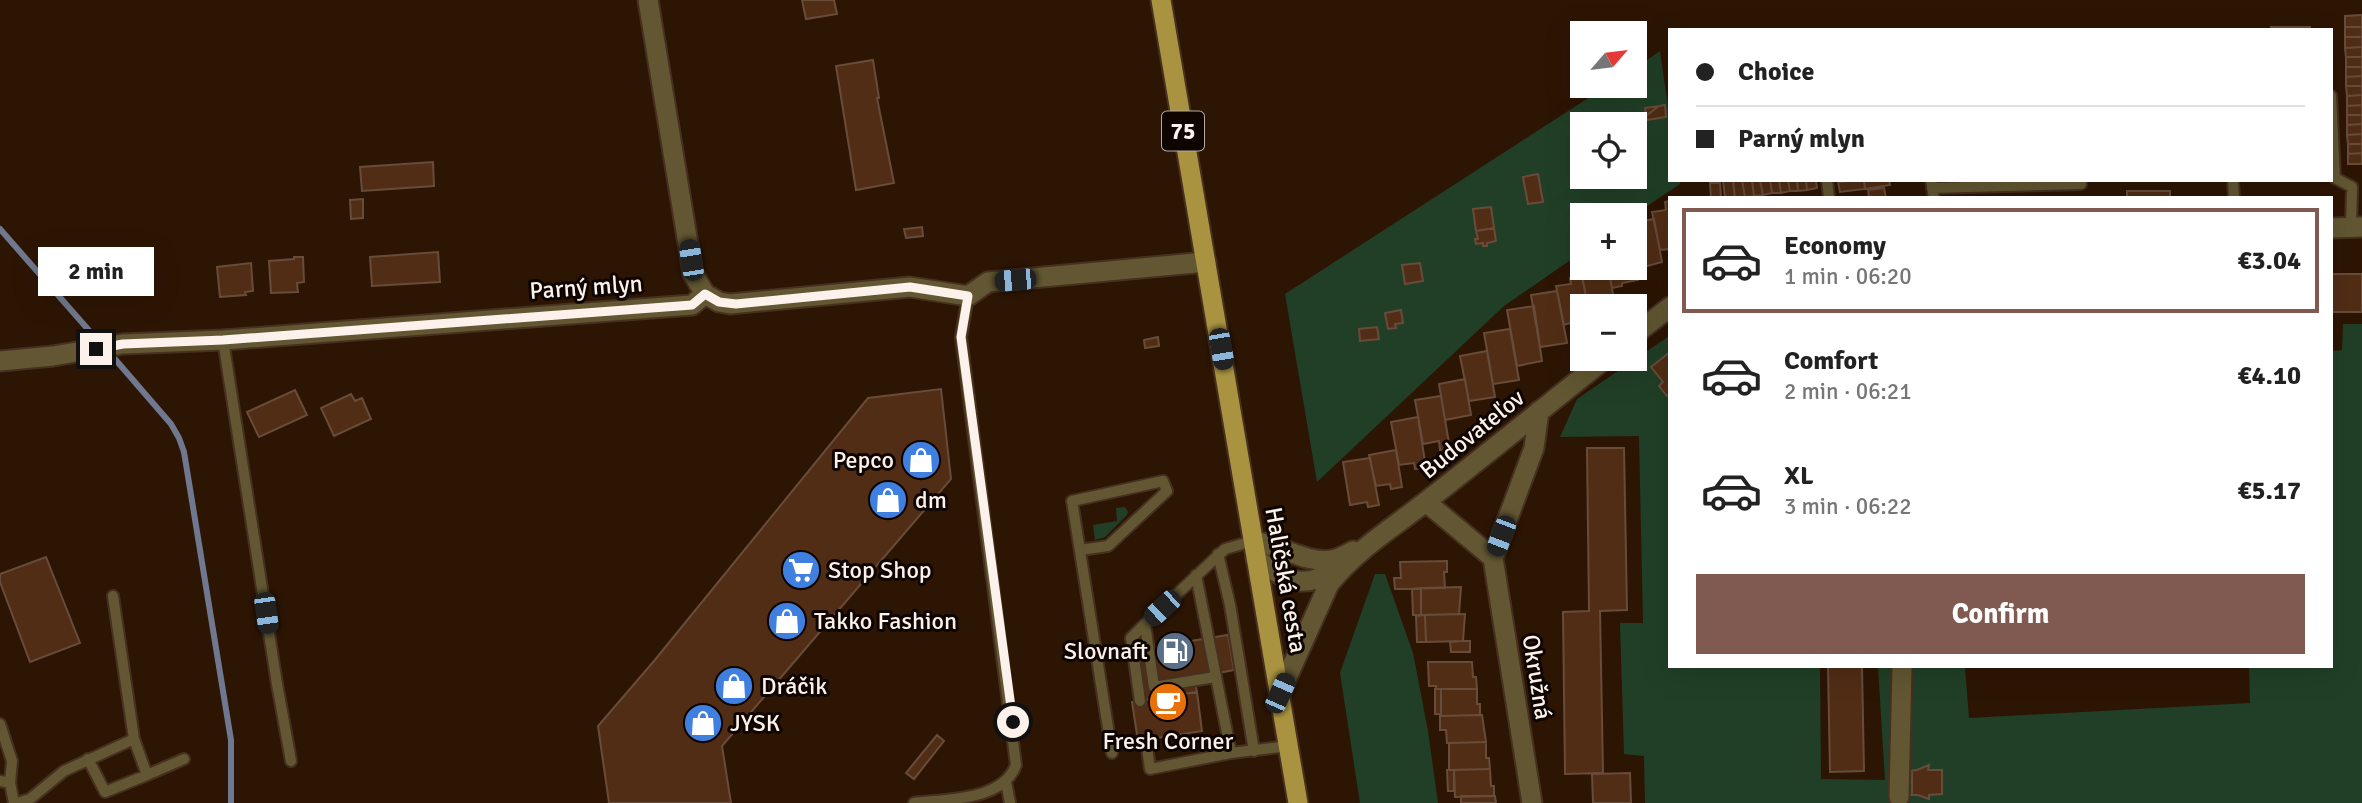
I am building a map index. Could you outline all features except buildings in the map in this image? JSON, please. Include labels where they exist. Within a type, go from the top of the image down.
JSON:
[{"type":"main road","name":"75","points":[[1161,0],[1206,262]]},
{"type":"main road","name":"Haličská cesta","points":[[1206,262],[1298,803]]},
{"type":"street","points":[[648,0],[693,274],[705,294],[719,302],[736,304],[910,287],[968,296],[988,282],[1206,262]]},
{"type":"street","points":[[2333,228],[2357,227]]},
{"type":"street","name":"Parný mlyn","points":[[0,361],[123,344],[223,340],[692,305],[705,294]]},
{"type":"street","points":[[1647,325],[1668,309]]},
{"type":"street","name":"Budovateľov","points":[[1280,693],[1329,584],[1341,569],[1367,545],[1426,502],[1590,371]]},
{"type":"street","name":"Okružná","points":[[1532,803],[1493,558],[1534,448],[1539,411]]},
{"type":"street","points":[[1426,502],[1493,558]]},
{"type":"street","name":"Budovateľov","points":[[1341,569],[1314,581],[1292,582],[1255,550],[1270,543],[1309,557],[1331,561],[1367,545]]},
{"type":"street","points":[[1899,797],[1902,668]]},
{"type":"lane","points":[[2333,137],[2335,178],[2357,187],[2357,227]]},
{"type":"lane","points":[[1932,189],[2083,182]]},
{"type":"lane","points":[[914,803],[978,794],[1006,782],[1016,767],[961,337],[968,296]]},
{"type":"lane","points":[[223,340],[291,761]]},
{"type":"lane","points":[[1080,550],[1108,545],[1167,491],[1163,481],[1072,501],[1112,753]]},
{"type":"lane","points":[[1140,701],[1131,638],[1225,549],[1255,550]]},
{"type":"lane","points":[[1218,554],[1230,605],[1254,751]]},
{"type":"lane","points":[[1196,575],[1231,753]]},
{"type":"lane","points":[[113,596],[134,739],[147,775]]},
{"type":"lane","points":[[1145,624],[1154,687],[1215,677]]},
{"type":"lane","points":[[0,724],[12,761],[5,782],[16,803],[30,799],[64,771],[134,739]]},
{"type":"lane","points":[[1146,740],[1150,769],[1231,753],[1288,746]]},
{"type":"lane","points":[[88,759],[105,792],[184,760]]},
{"type":"lane","points":[[1006,782],[1010,803]]},
{"type":"green space","points":[[1660,51],[1668,106],[1668,182],[1680,184],[1647,206],[1647,203],[1570,203],[1570,260],[1504,306],[1317,482],[1285,294],[1588,98],[1647,98],[1647,60]]},
{"type":"green space","points":[[2343,324],[2362,324],[2362,803],[1645,803],[1644,756],[1624,754],[1620,623],[1643,623],[1639,436],[1560,437],[1577,399],[1618,371],[1647,371],[1647,351],[1668,337],[1668,668],[1820,668],[1821,779],[1885,780],[1878,668],[1965,668],[1969,718],[2250,703],[2249,668],[2333,668],[2333,351],[2342,350]]},
{"type":"green space","points":[[1125,507],[1127,515],[1105,537],[1095,540],[1093,525],[1117,521],[1116,508]]},
{"type":"green space","points":[[1375,574],[1385,574],[1413,653],[1438,803],[1360,803],[1340,673]]},
{"type":"waterway","points":[[0,229],[100,343]]},
{"type":"waterway","points":[[108,351],[171,424],[184,452],[231,740],[231,803]]},
{"type":"place","name":"Pepco","points":[[921,460]]},
{"type":"place","name":"dm","points":[[888,500]]},
{"type":"place","name":"Stop Shop","points":[[801,570]]},
{"type":"place","name":"Takko Fashion","points":[[787,621]]},
{"type":"place","name":"Slovnaft","points":[[1175,651]]},
{"type":"place","name":"Dráčik","points":[[734,686]]},
{"type":"place","name":"Fresh Corner","points":[[1168,702]]},
{"type":"place","name":"JYSK","points":[[703,723]]},
{"type":"route","points":[[96,349],[123,344],[223,340],[366,327],[692,305],[705,294],[719,302],[736,304],[910,287],[968,296],[961,337],[1013,722]]}]
